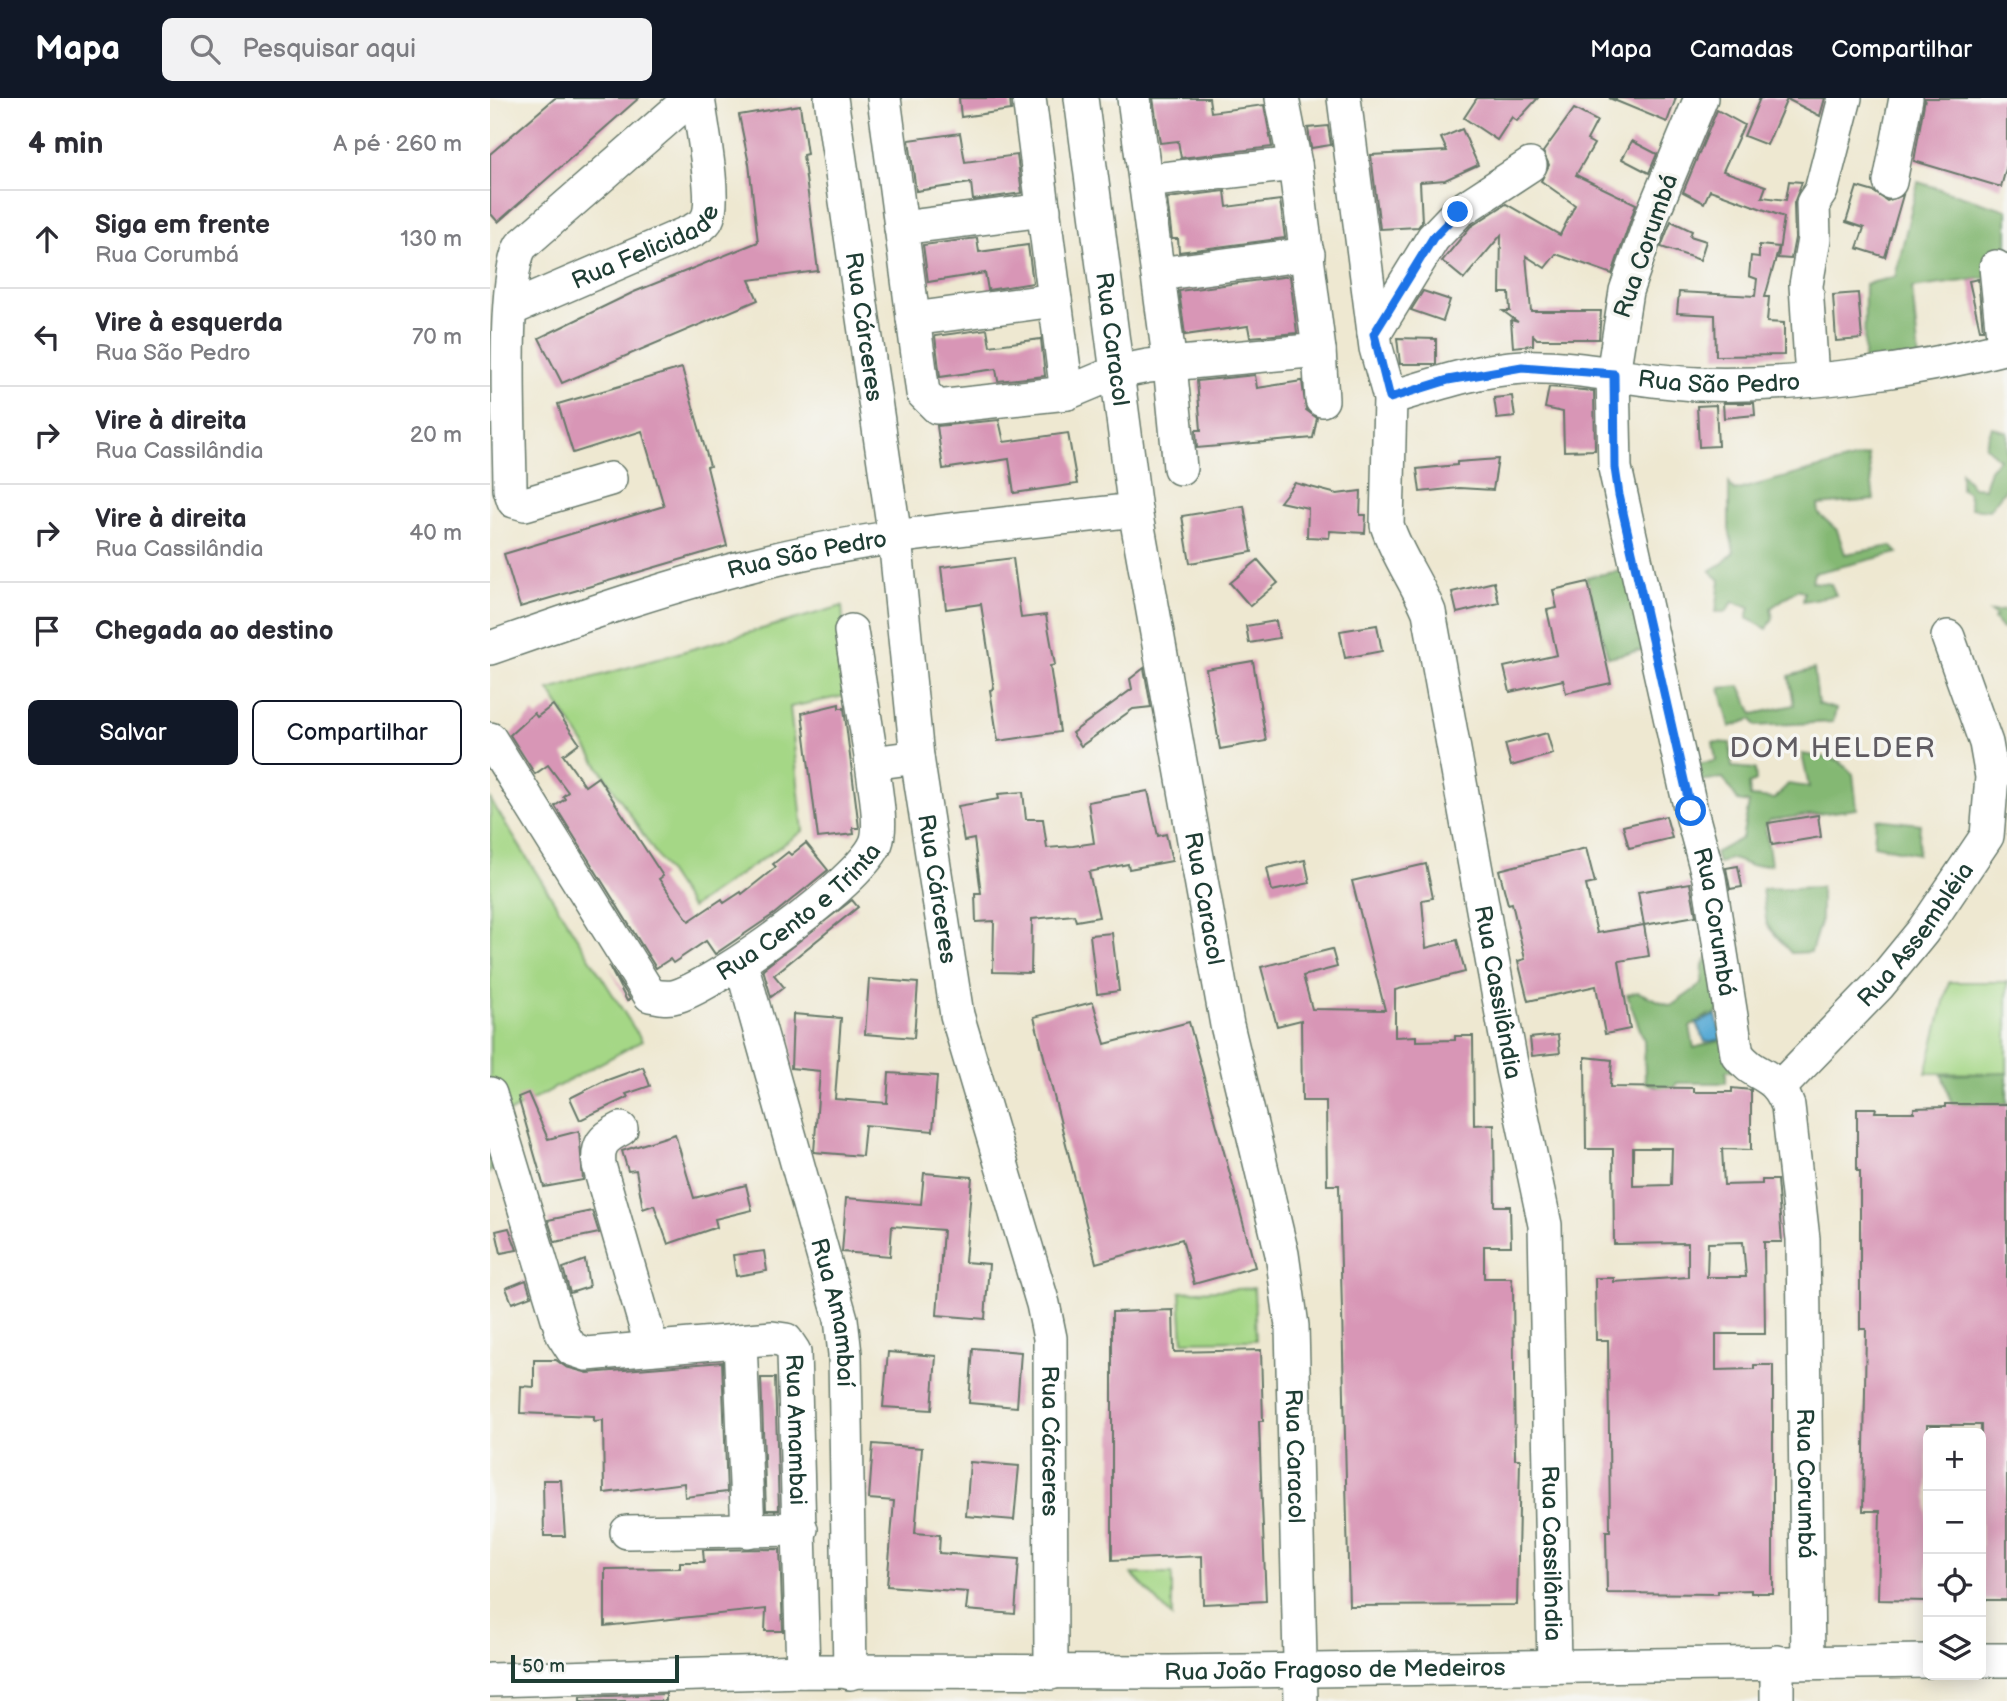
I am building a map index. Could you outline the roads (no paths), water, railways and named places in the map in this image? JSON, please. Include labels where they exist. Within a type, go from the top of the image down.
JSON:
[{"type":"street","points":[[610,479],[525,504],[514,501],[510,489],[512,273],[521,246],[691,98]]},
{"type":"street","name":"Rua Felicidade","points":[[511,309],[694,230],[707,221],[710,207],[709,182],[698,98]]},
{"type":"street","name":"Rua Cárceres","points":[[831,98],[895,538],[917,757],[957,1015],[1043,1304],[1050,1338],[1051,1673]]},
{"type":"street","points":[[884,98],[923,393],[932,405],[1067,393],[1117,372],[1319,350]]},
{"type":"street","points":[[1029,98],[1067,393]]},
{"type":"street","name":"Rua Caracol","points":[[1081,98],[1135,510],[1227,1025],[1282,1254],[1292,1326],[1302,1686]]},
{"type":"street","points":[[1134,98],[1170,365],[1180,468]]},
{"type":"street","points":[[1282,98],[1308,254],[1322,400]]},
{"type":"street","name":"Rua Cassilândia","points":[[1344,98],[1374,334],[1390,398],[1387,525],[1393,543],[1418,584],[1429,612],[1512,1069],[1545,1224],[1554,1664]]},
{"type":"street","name":"Rua Corumbá","points":[[1701,98],[1653,213],[1626,291],[1614,374],[1615,468],[1691,811],[1709,878],[1737,1054],[1745,1065],[1781,1086],[1788,1106],[1795,1152],[1803,1239],[1793,1662],[1777,1701]]},
{"type":"street","points":[[1812,379],[1806,285],[1814,239],[1813,203],[1821,191],[1845,98]]},
{"type":"street","points":[[1890,182],[1906,98]]},
{"type":"street","points":[[1145,181],[1295,164]]},
{"type":"street","points":[[1374,334],[1433,238],[1458,212],[1530,165]]},
{"type":"street","points":[[901,228],[1044,210]]},
{"type":"street","points":[[1158,274],[1308,254]]},
{"type":"street","points":[[1996,267],[2006,347]]},
{"type":"street","points":[[913,319],[1055,300]]},
{"type":"street","name":"Rua São Pedro","points":[[1390,398],[1448,380],[1522,367],[1697,384],[1812,379],[1944,363],[2006,347]]},
{"type":"street","name":"Rua São Pedro","points":[[490,648],[561,623],[767,562],[895,538],[1135,510]]},
{"type":"street","name":"Rua Cento e Trinta","points":[[490,738],[650,995],[664,999],[678,996],[741,963],[814,907],[868,857],[878,831],[872,763],[851,631]]},
{"type":"street","name":"Rua Assembléia","points":[[1781,1086],[1878,986],[1916,940],[1987,836],[1992,777],[1986,743],[1948,637]]},
{"type":"street","points":[[872,763],[917,757]]},
{"type":"street","name":"Rua Amambaí","points":[[741,963],[841,1319],[845,1354],[850,1673]]},
{"type":"street","name":"Rua Amambai","points":[[490,1094],[563,1335],[572,1349],[587,1353],[786,1340],[794,1352],[803,1671]]},
{"type":"street","points":[[621,1129],[606,1137],[600,1145],[599,1165],[652,1348]]},
{"type":"street","points":[[740,1341],[748,1531]]},
{"type":"street","name":"Rua Amambai","points":[[627,1532],[801,1529]]},
{"type":"street","points":[[1986,1660],[2007,1660]]},
{"type":"street","name":"Rua João Fragoso de Medeiros","points":[[490,1679],[552,1690],[803,1671],[1051,1673],[1302,1686],[1554,1664],[1923,1661]]},
{"type":"water","points":[[1716,1015],[1722,1039],[1705,1042],[1697,1023]]},
{"type":"district","name":"DOM HELDER","points":[[1833,748]]}]
